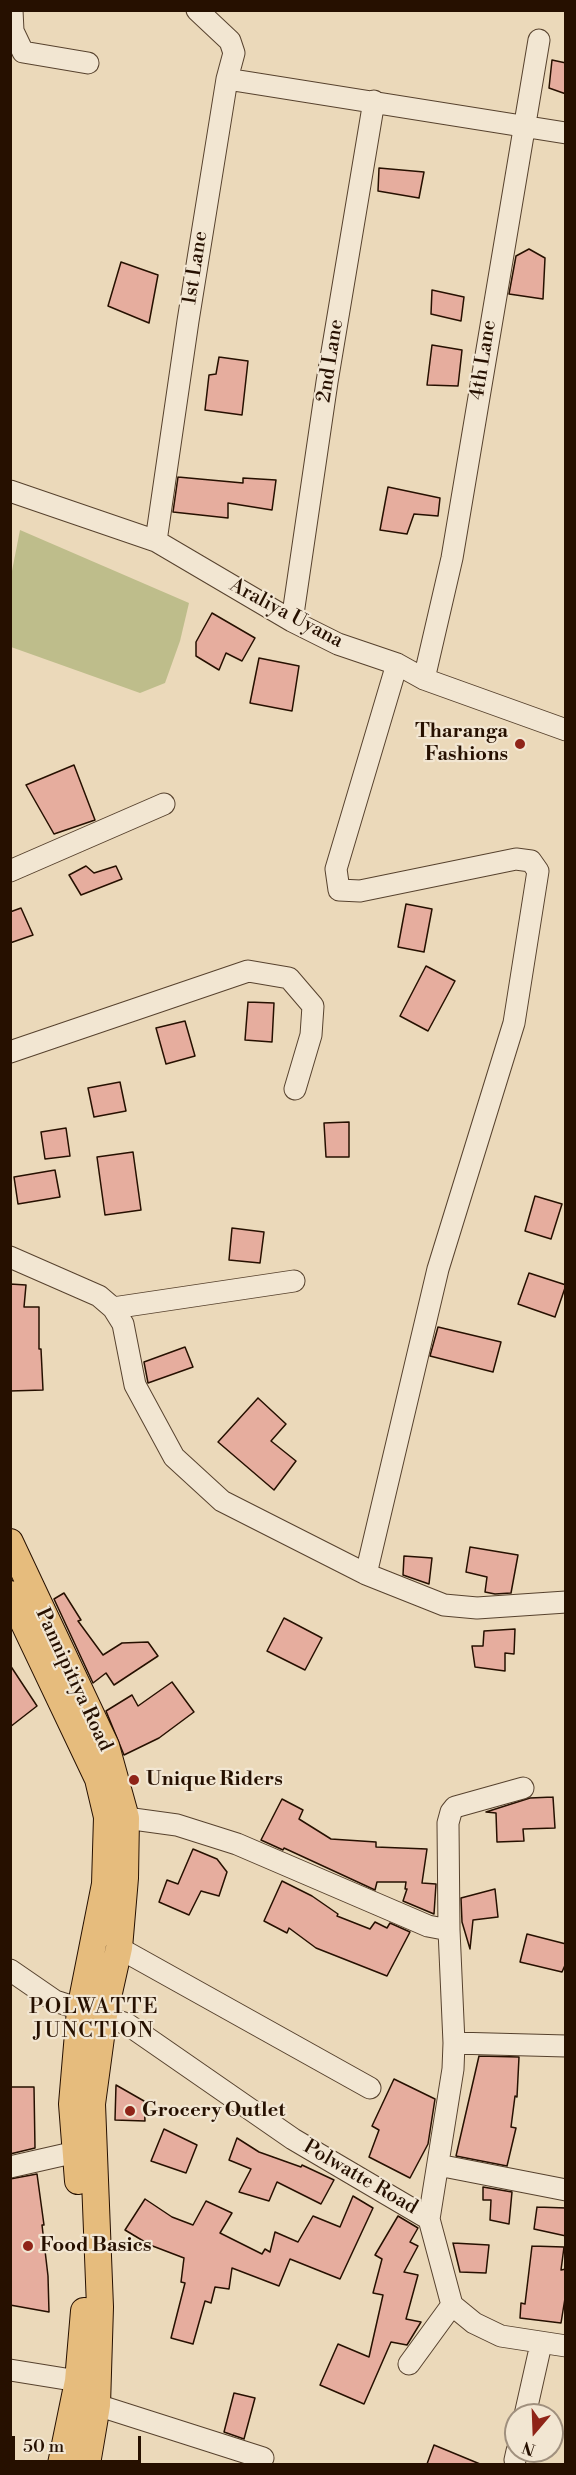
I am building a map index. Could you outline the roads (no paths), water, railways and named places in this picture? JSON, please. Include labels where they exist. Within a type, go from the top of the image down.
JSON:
[{"type":"main road","name":"Pannipitiya Road","points":[[10,1542],[106,1746],[126,1818],[125,1878],[119,1948],[92,2012],[72,2104],[84,2317],[78,2381],[61,2464]]},
{"type":"main road","name":"Pannipitiya Road","points":[[13,1608],[98,1779],[107,1817],[105,1884],[92,2012],[92,2104],[100,2307],[97,2405],[87,2464]]},
{"type":"street","points":[[12,10],[13,31],[23,52],[88,63]]},
{"type":"street","name":"1st Lane","points":[[156,541],[188,321],[227,79],[234,53],[230,41],[197,10]]},
{"type":"street","name":"4th Lane","points":[[424,679],[452,558],[538,40]]},
{"type":"street","points":[[227,79],[566,133]]},
{"type":"street","name":"2nd Lane","points":[[292,621],[327,382],[374,101]]},
{"type":"street","name":"Araliya Uyana","points":[[10,491],[156,541],[292,621],[338,644],[397,664],[424,679],[566,730]]},
{"type":"street","points":[[366,1574],[438,1269],[514,1023],[538,871],[531,861],[516,859],[360,891],[339,890],[336,869],[397,664]]},
{"type":"street","points":[[10,870],[164,804]]},
{"type":"street","points":[[10,1052],[248,971],[289,978],[313,1006],[311,1035],[295,1089]]},
{"type":"street","points":[[10,1257],[99,1296],[113,1308],[123,1324],[135,1385],[174,1457],[222,1501],[366,1574],[444,1605],[477,1608],[566,1602]]},
{"type":"street","points":[[113,1308],[294,1281]]},
{"type":"street","points":[[429,2218],[453,2069],[448,1823],[455,1807],[523,1788]]},
{"type":"street","points":[[126,1818],[177,1825],[237,1844],[428,1926],[449,1930]]},
{"type":"street","points":[[119,1948],[370,2088]]},
{"type":"street","name":"Polwatte Road","points":[[10,1970],[55,2001],[127,2024],[293,2139],[429,2218],[452,2305]]},
{"type":"street","points":[[454,2043],[566,2046]]},
{"type":"street","points":[[10,2166],[76,2152]]},
{"type":"street","points":[[438,2165],[566,2190]]},
{"type":"street","points":[[410,2364],[452,2305],[474,2323],[501,2336],[541,2344],[566,2346]]},
{"type":"street","points":[[528,2403],[541,2344]]},
{"type":"street","points":[[10,2370],[78,2381]]},
{"type":"street","points":[[97,2405],[263,2458]]},
{"type":"place","name":"Tharanga Fashions","points":[[520,744]]},
{"type":"place","name":"Unique Riders","points":[[134,1780]]},
{"type":"place","name":"Grocery Outlet","points":[[130,2111]]},
{"type":"place","name":"Food Basics","points":[[28,2246]]},
{"type":"district","name":"POLWATTE JUNCTION","points":[[94,2020]]}]
